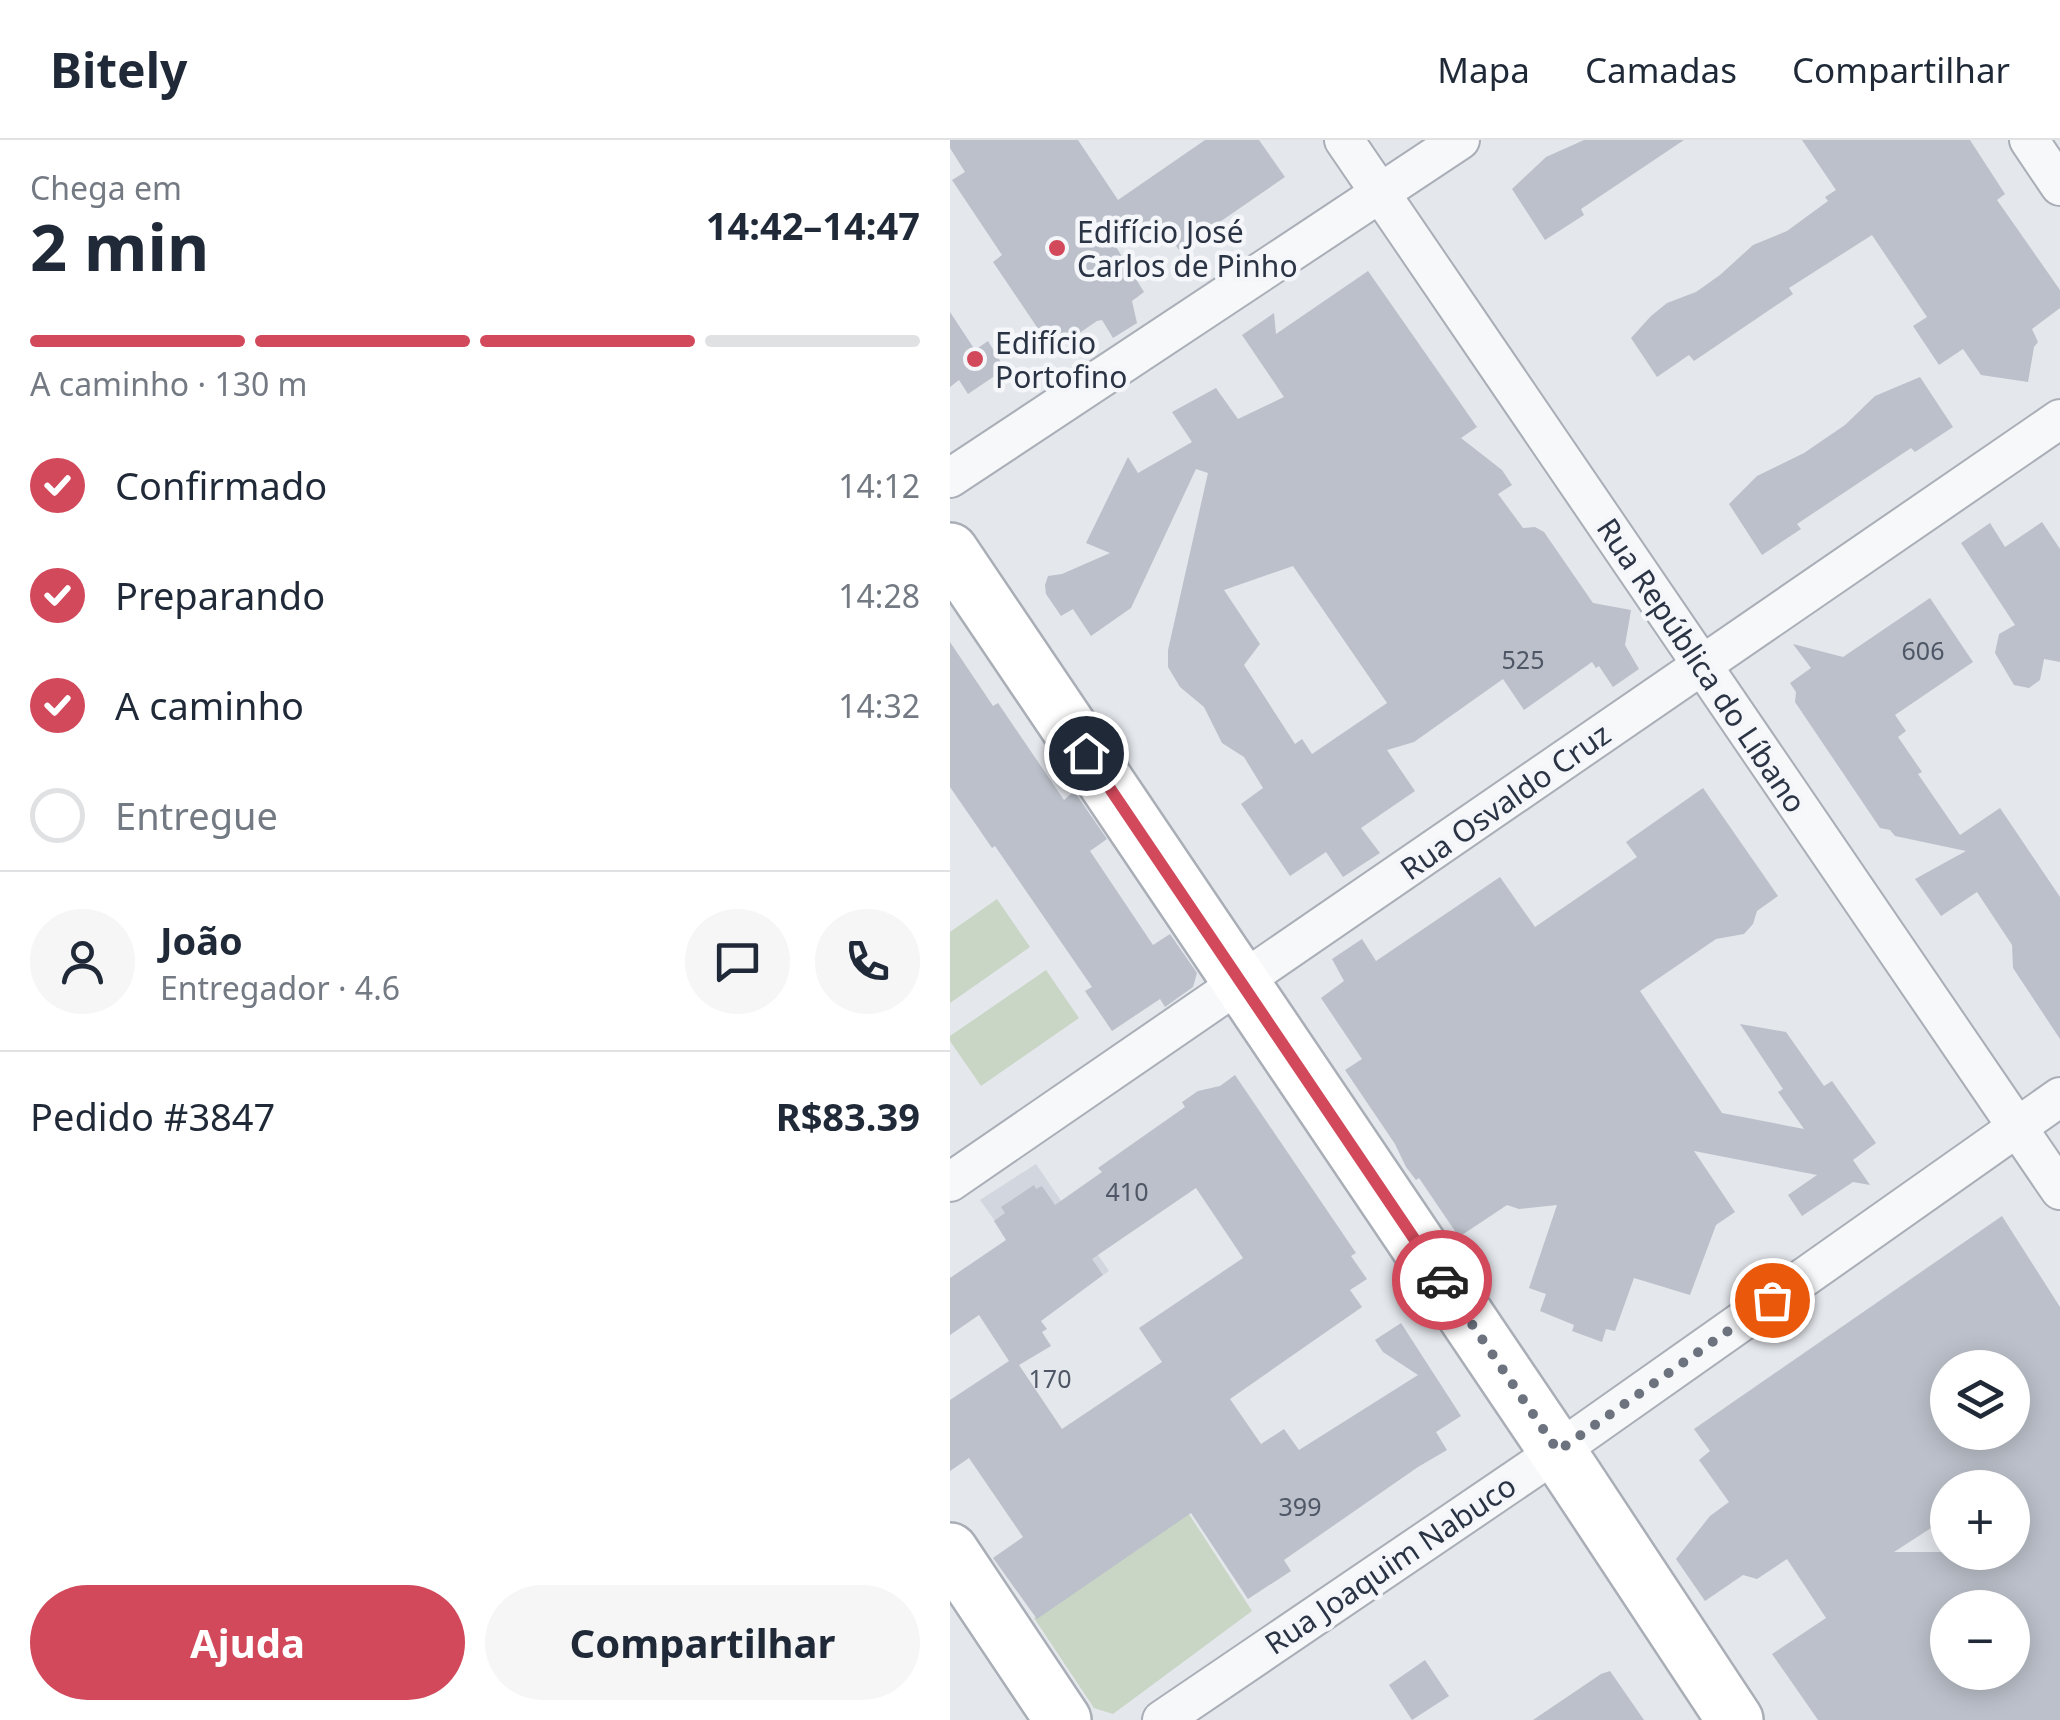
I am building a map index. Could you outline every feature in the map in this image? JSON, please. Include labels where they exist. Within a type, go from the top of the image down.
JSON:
[{"type":"street","name":"Rua República do Líbano","points":[[1344,140],[2060,1190]]},
{"type":"street","points":[[950,478],[1460,140]]},
{"type":"street","points":[[2029,140],[2060,186]]},
{"type":"street","name":"Rua Osvaldo Cruz","points":[[950,1182],[2060,419]]},
{"type":"street","points":[[950,551],[1558,1451],[1735,1720]]},
{"type":"street","name":"Rua Joaquim Nabuco","points":[[1162,1720],[1558,1451],[2060,1098]]},
{"type":"street","points":[[950,1551],[1063,1720]]},
{"type":"shaded area","points":[[1036,1164],[1109,1271],[1056,1307],[980,1200]]},
{"type":"green space","points":[[997,899],[1030,947],[950,1003],[950,932]]},
{"type":"green space","points":[[1046,970],[1079,1018],[981,1086],[950,1036]]},
{"type":"green space","points":[[1187,1511],[1252,1611],[1113,1714],[1094,1708],[1034,1618]]},
{"type":"building","name":"Edifício José Carlos de Pinho","points":[[950,140],[1078,140],[1118,200],[1205,140],[1259,140],[1285,177],[1179,250],[1156,217],[1113,242],[1144,292],[1132,301],[1137,323],[1113,338],[1102,320],[1097,321],[1053,351],[993,262],[1002,255],[952,180],[965,172],[950,148]]},
{"type":"building","points":[[1584,140],[1684,140],[1581,209],[1584,215],[1545,240],[1512,189],[1546,157]]},
{"type":"building","points":[[1802,140],[1970,140],[2005,194],[1997,200],[2060,290],[2060,308],[2032,329],[2038,342],[2028,382],[1981,375],[1963,349],[1939,365],[1913,326],[1927,317],[1872,235],[1789,288],[1793,294],[1694,361],[1689,355],[1657,377],[1631,338],[1651,316],[1667,303],[1696,292],[1753,245],[1787,231],[1828,201],[1825,197],[1836,190]]},
{"type":"building","points":[[1368,271],[1477,427],[1461,438],[1502,470],[1512,485],[1498,494],[1523,528],[1535,527],[1544,532],[1593,603],[1631,610],[1625,645],[1639,669],[1613,687],[1592,662],[1524,710],[1503,679],[1414,742],[1387,750],[1415,791],[1361,828],[1380,853],[1343,877],[1326,852],[1290,876],[1241,804],[1263,788],[1244,757],[1222,743],[1204,707],[1180,687],[1168,667],[1168,650],[1208,473],[1196,469],[1131,608],[1091,636],[1073,609],[1061,616],[1046,594],[1048,576],[1110,553],[1086,543],[1128,457],[1138,473],[1192,442],[1172,412],[1216,388],[1238,419],[1284,397],[1242,335],[1274,313],[1276,334]],"holes":[[[1293,566],[1387,703],[1312,754],[1302,739],[1295,744],[1244,665],[1260,644],[1224,590]]]},
{"type":"building","name":"Edifício Portofino","points":[[950,312],[975,350],[988,341],[1005,369],[968,394],[959,380],[950,387]]},
{"type":"building","points":[[1920,377],[1953,427],[1915,452],[1911,448],[1797,524],[1801,529],[1762,555],[1729,504],[1757,476],[1804,453],[1845,425],[1875,396]]},
{"type":"building","points":[[2042,522],[2060,549],[2060,662],[2044,659],[2040,680],[2029,688],[2014,685],[1995,653],[1999,634],[2015,625],[1961,543],[1990,523],[2005,547]]},
{"type":"building","points":[[1930,598],[1973,662],[1895,715],[1906,731],[1898,737],[1960,835],[2000,808],[2060,897],[2060,1039],[2013,968],[2012,945],[1977,892],[1941,916],[1915,879],[1966,851],[1895,836],[1880,828],[1795,702],[1796,692],[1790,683],[1811,668],[1793,644],[1843,657]]},
{"type":"building","points":[[950,642],[993,706],[998,703],[1064,800],[1074,791],[1107,839],[1090,851],[1153,945],[1170,934],[1197,973],[1193,987],[1165,1007],[1160,999],[1112,1031],[1085,991],[1092,987],[950,787]]},
{"type":"building","points":[[1703,788],[1778,896],[1757,911],[1744,934],[1716,939],[1640,991],[1722,1113],[1804,1129],[1740,1024],[1786,1032],[1824,1086],[1832,1081],[1876,1143],[1853,1160],[1870,1185],[1853,1182],[1802,1216],[1788,1195],[1817,1175],[1694,1151],[1735,1212],[1716,1225],[1690,1295],[1634,1278],[1615,1331],[1606,1329],[1602,1342],[1572,1331],[1574,1325],[1540,1311],[1546,1294],[1529,1288],[1557,1205],[1519,1209],[1507,1205],[1459,1237],[1419,1178],[1416,1180],[1406,1167],[1345,1070],[1362,1059],[1321,998],[1344,981],[1332,959],[1362,939],[1376,961],[1500,877],[1535,927],[1637,857],[1626,842]]},
{"type":"building","points":[[1235,1075],[1356,1253],[1351,1256],[1367,1279],[1350,1290],[1362,1307],[1230,1399],[1261,1444],[1284,1429],[1299,1450],[1418,1375],[1383,1352],[1375,1340],[1401,1323],[1461,1416],[1436,1432],[1447,1450],[1284,1560],[1291,1571],[1248,1599],[1191,1513],[1037,1619],[993,1558],[1023,1537],[969,1458],[950,1471],[950,1400],[1009,1361],[979,1315],[950,1335],[950,1278],[1006,1240],[994,1221],[1005,1213],[1001,1207],[1034,1185],[1036,1189],[1042,1186],[1055,1205],[1102,1172],[1098,1168],[1185,1107],[1182,1102],[1198,1091],[1220,1086]],"holes":[[[1196,1188],[1243,1258],[1139,1328],[1162,1362],[1062,1429],[1019,1365],[1051,1346],[1042,1332],[1047,1329],[1041,1321],[1103,1275],[1092,1259]]]},
{"type":"building","points":[[2002,1216],[2060,1307],[2060,1720],[1818,1720],[1772,1654],[1826,1618],[1787,1559],[1757,1579],[1743,1575],[1705,1601],[1676,1559],[1710,1516],[1729,1502],[1699,1460],[1710,1451],[1694,1429]]},
{"type":"building","points":[[1425,1660],[1449,1696],[1412,1720],[1389,1685]]},
{"type":"building","points":[[1610,1671],[1644,1720],[1533,1720],[1601,1674]]},
{"type":"way so far","points":[[1442,1280],[1558,1451],[1772,1300]]},
{"type":"place","name":"Edifício José Carlos de Pinho","points":[[1057,248]]},
{"type":"place","name":"Edifício Portofino","points":[[975,359]]},
{"type":"route","points":[[1086,753],[1442,1280]]}]
